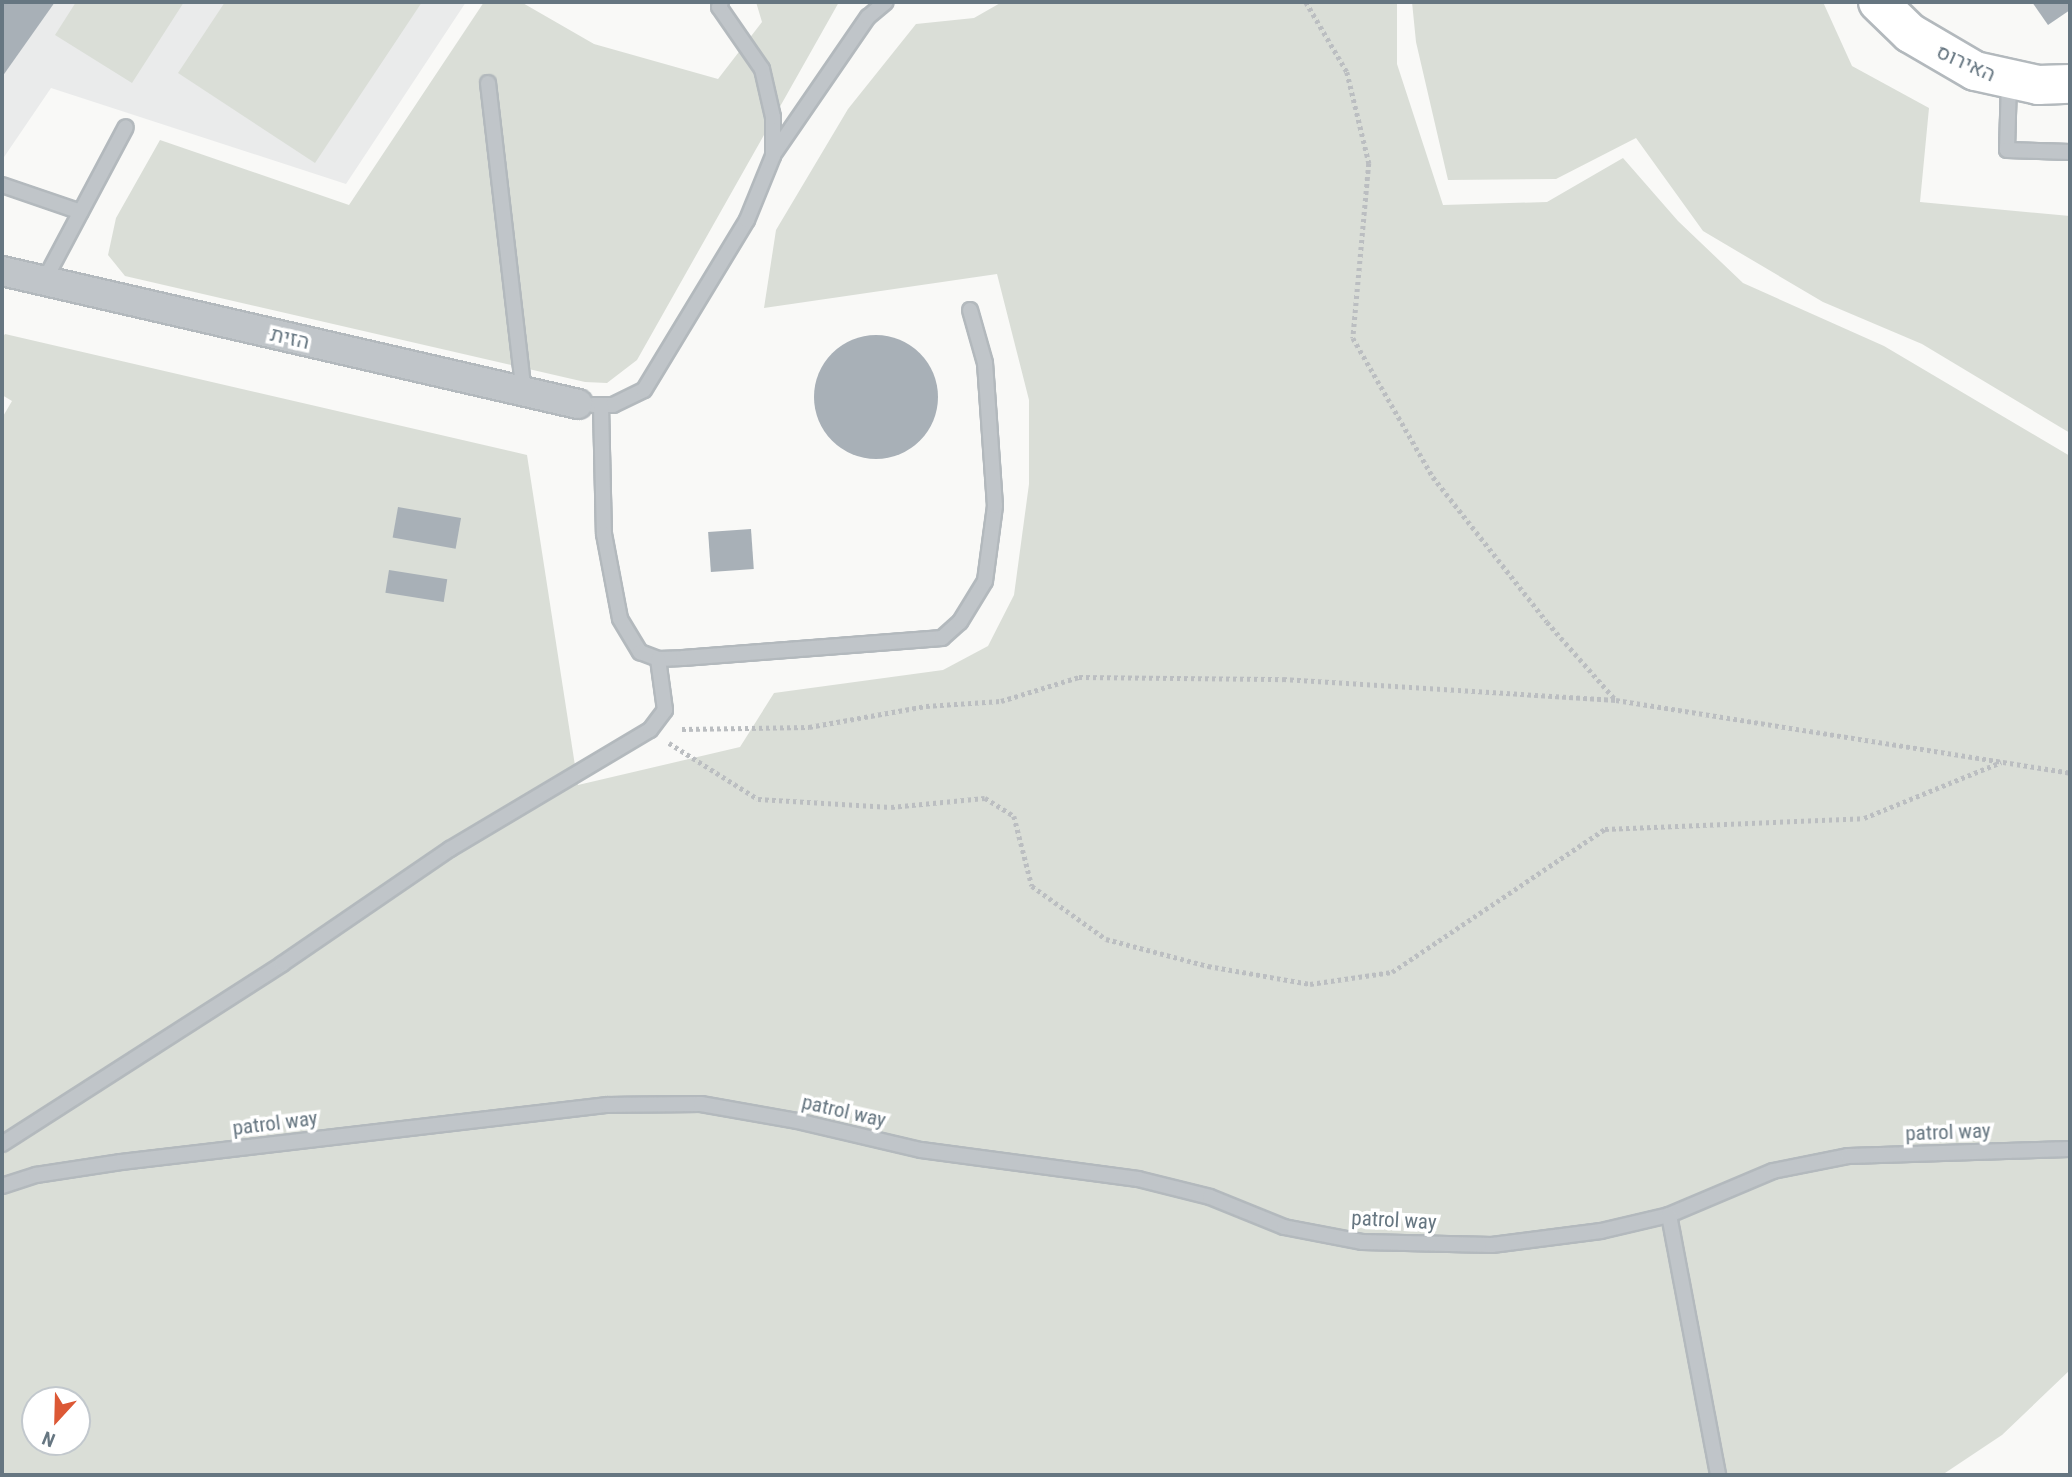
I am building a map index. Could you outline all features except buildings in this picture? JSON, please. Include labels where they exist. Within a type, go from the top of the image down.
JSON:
[{"type":"street","name":"האירוס","points":[[1878,2],[1943,56],[2009,81],[2070,84]]},
{"type":"street","name":"האירוס","points":[[1912,2],[1968,42],[2003,57],[2070,65]]},
{"type":"street","name":"הזית","points":[[2,271],[524,392],[589,404]]},
{"type":"lane","points":[[721,2],[719,7],[762,69],[772,117],[773,156]]},
{"type":"lane","points":[[886,2],[869,17],[773,156],[747,220],[643,390],[613,405],[589,404],[604,534],[620,619],[640,652],[658,659],[905,643],[942,638],[960,622],[985,581],[995,506],[985,363],[970,310]]},
{"type":"lane","points":[[2009,81],[2007,150],[2070,152]]},
{"type":"lane","points":[[488,83],[524,392]]},
{"type":"lane","points":[[44,281],[126,127]]},
{"type":"lane","points":[[2,185],[81,212]]},
{"type":"lane","points":[[2,1144],[282,964],[485,827],[650,730],[665,710],[658,659]]},
{"type":"lane","name":"patrol way","points":[[2,1186],[36,1175],[135,1160],[608,1105],[701,1104],[921,1150],[1138,1179],[1210,1197],[1284,1227],[1362,1242],[1492,1245],[1601,1231],[1669,1215],[1773,1171],[1847,1156],[2070,1149]]},
{"type":"lane","points":[[1669,1215],[1718,1475]]},
{"type":"path","points":[[1306,2],[1347,72],[1369,163],[1353,338],[1433,477],[1547,622],[1616,700]]},
{"type":"path","points":[[650,730],[809,727],[926,706],[1001,701],[1079,677],[1283,679],[1616,700],[2070,773]]},
{"type":"path","points":[[650,730],[758,799],[891,807],[985,798],[1014,816],[1031,886],[1106,939],[1208,965],[1310,984],[1392,972],[1605,829],[1864,818],[2001,762]]},
{"type":"shaded area","points":[[2,2],[466,2],[346,184],[51,88],[2,160]]},
{"type":"shaded area","points":[[76,2],[184,2],[132,83],[55,35]]},
{"type":"shaded area","points":[[225,2],[422,2],[315,163],[178,73]]},
{"type":"shaded area","points":[[484,2],[521,2],[594,44],[718,79],[762,22],[756,2],[839,2],[637,360],[607,383],[585,382],[125,276],[108,255],[116,218],[160,140],[349,205]]},
{"type":"shaded area","points":[[1002,2],[1397,2],[1397,64],[1443,205],[1547,202],[1623,158],[1678,221],[1743,283],[1884,346],[2070,456],[2070,1370],[2002,1435],[1942,1475],[2,1475],[2,418],[12,401],[2,395],[2,338],[5,334],[527,455],[578,785],[740,747],[774,693],[943,670],[988,646],[1014,595],[1029,484],[1029,400],[997,274],[764,308],[776,230],[848,109],[916,24],[974,18]]},
{"type":"shaded area","points":[[1412,2],[1823,2],[1852,66],[1929,108],[1920,202],[2070,216],[2070,433],[1922,344],[1823,302],[1703,231],[1636,138],[1556,179],[1448,180],[1416,42]]}]
